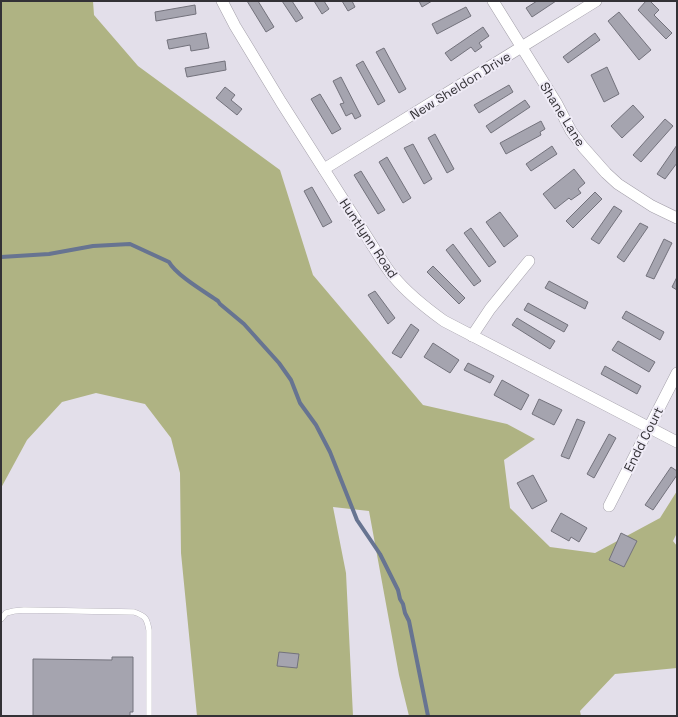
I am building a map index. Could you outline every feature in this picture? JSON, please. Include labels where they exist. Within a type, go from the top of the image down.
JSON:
[{"type":"street","name":"Huntlynn Road","points":[[222,1],[239,32],[381,259],[393,277],[408,292],[444,321],[677,442]]},
{"type":"street","name":"Shane Lane","points":[[493,1],[582,147],[618,184],[652,206],[677,218]]},
{"type":"street","name":"New Sheldon Drive","points":[[324,169],[596,1]]},
{"type":"street","points":[[472,336],[490,309],[529,261]]},
{"type":"street","name":"Endd Court","points":[[609,506],[677,373]]},
{"type":"lane","points":[[1,619],[6,613],[24,610],[134,612],[142,614],[147,621],[149,630],[149,716]]},
{"type":"green space","points":[[1,1],[93,1],[94,15],[138,66],[280,170],[313,275],[423,405],[507,424],[535,439],[504,460],[510,508],[550,547],[595,553],[660,518],[677,491],[677,533],[673,541],[677,546],[677,668],[615,674],[580,711],[581,716],[409,716],[399,675],[369,511],[333,507],[346,573],[353,716],[197,716],[181,553],[180,473],[171,438],[145,404],[96,393],[62,402],[27,440],[1,488]]},
{"type":"building","points":[[247,1],[258,1],[274,27],[266,32]]},
{"type":"building","points":[[282,1],[292,1],[303,18],[296,22]]},
{"type":"building","points":[[314,1],[324,1],[329,9],[322,14]]},
{"type":"building","points":[[342,1],[352,1],[355,7],[348,11]]},
{"type":"building","points":[[419,1],[432,1],[422,7]]},
{"type":"building","points":[[537,1],[556,1],[532,17],[526,8]]},
{"type":"building","points":[[646,1],[650,1],[659,10],[654,15],[672,33],[666,39],[638,10]]},
{"type":"building","points":[[195,5],[196,14],[156,21],[155,12]]},
{"type":"building","points":[[466,7],[471,16],[437,34],[432,24]]},
{"type":"building","points":[[619,12],[651,50],[639,60],[608,21]]},
{"type":"building","points":[[483,27],[489,36],[479,43],[482,47],[475,52],[471,47],[451,61],[445,53]]},
{"type":"building","points":[[206,33],[209,48],[191,51],[190,45],[169,49],[167,40]]},
{"type":"building","points":[[595,33],[600,40],[568,63],[563,57]]},
{"type":"building","points":[[384,48],[406,89],[399,93],[376,52]]},
{"type":"building","points":[[225,61],[226,70],[187,77],[185,68]]},
{"type":"building","points":[[363,61],[385,101],[378,105],[356,65]]},
{"type":"building","points":[[607,67],[619,94],[604,102],[591,75]]},
{"type":"building","points":[[341,77],[361,116],[355,119],[352,113],[346,116],[340,104],[344,103],[333,81]]},
{"type":"building","points":[[509,85],[513,92],[479,113],[474,105]]},
{"type":"building","points":[[225,87],[235,95],[231,100],[242,109],[237,115],[216,98]]},
{"type":"building","points":[[320,94],[341,129],[332,134],[311,99]]},
{"type":"building","points":[[525,100],[530,107],[491,133],[486,126]]},
{"type":"building","points":[[633,105],[644,117],[622,138],[611,126]]},
{"type":"building","points":[[665,119],[673,126],[641,162],[633,155]]},
{"type":"building","points":[[541,121],[545,129],[540,132],[541,135],[506,154],[500,143]]},
{"type":"building","points":[[435,134],[454,169],[447,173],[428,138]]},
{"type":"building","points":[[413,144],[432,179],[424,184],[404,148]]},
{"type":"building","points":[[677,145],[677,163],[665,179],[657,174]]},
{"type":"building","points":[[552,146],[557,154],[531,171],[526,164]]},
{"type":"building","points":[[387,157],[411,198],[403,203],[379,162]]},
{"type":"building","points":[[574,169],[585,183],[578,189],[581,193],[571,200],[569,198],[555,209],[543,194]]},
{"type":"building","points":[[361,171],[385,210],[378,214],[354,175]]},
{"type":"building","points":[[312,187],[332,222],[323,227],[304,191]]},
{"type":"building","points":[[595,192],[602,199],[573,228],[566,221]]},
{"type":"building","points":[[614,206],[622,211],[599,244],[591,239]]},
{"type":"building","points":[[500,212],[518,236],[504,247],[486,222]]},
{"type":"building","points":[[640,223],[648,227],[624,262],[617,257]]},
{"type":"building","points":[[471,228],[496,262],[489,267],[464,233]]},
{"type":"building","points":[[664,239],[672,243],[654,279],[646,276]]},
{"type":"building","points":[[453,244],[481,281],[474,286],[446,250]]},
{"type":"building","points":[[433,266],[465,298],[459,304],[427,272]]},
{"type":"building","points":[[677,277],[677,290],[672,287]]},
{"type":"building","points":[[549,281],[588,302],[585,309],[545,288]]},
{"type":"building","points":[[375,291],[395,318],[388,324],[368,295]]},
{"type":"building","points":[[528,303],[568,325],[564,332],[524,310]]},
{"type":"building","points":[[626,311],[664,332],[660,340],[622,318]]},
{"type":"building","points":[[517,318],[555,341],[550,349],[512,325]]},
{"type":"building","points":[[411,324],[419,330],[401,358],[392,353]]},
{"type":"building","points":[[618,341],[655,362],[649,372],[612,350]]},
{"type":"building","points":[[433,343],[459,360],[450,373],[424,357]]},
{"type":"building","points":[[468,363],[494,376],[490,383],[464,370]]},
{"type":"building","points":[[605,366],[641,386],[637,394],[601,374]]},
{"type":"building","points":[[502,380],[529,395],[521,410],[494,395]]},
{"type":"building","points":[[539,399],[562,410],[554,425],[532,414]]},
{"type":"building","points":[[577,419],[585,422],[569,459],[561,456]]},
{"type":"building","points":[[609,434],[616,438],[594,478],[587,474]]},
{"type":"building","points":[[671,467],[677,471],[677,475],[653,510],[645,505]]},
{"type":"building","points":[[533,475],[547,501],[532,509],[517,483]]},
{"type":"building","points":[[561,513],[587,528],[579,542],[571,537],[569,541],[551,531]]},
{"type":"building","points":[[621,533],[637,541],[624,567],[609,560]]},
{"type":"building","points":[[279,652],[299,654],[297,668],[277,666]]},
{"type":"building","points":[[112,657],[133,657],[133,712],[130,712],[130,716],[33,716],[33,659],[112,660]]},
{"type":"waterway","points":[[1,257],[49,254],[93,246],[130,244],[169,262],[184,278],[218,301],[244,324],[279,363],[291,380],[300,403],[316,425],[330,452],[357,520],[380,554],[398,590],[409,621],[428,716]]}]
